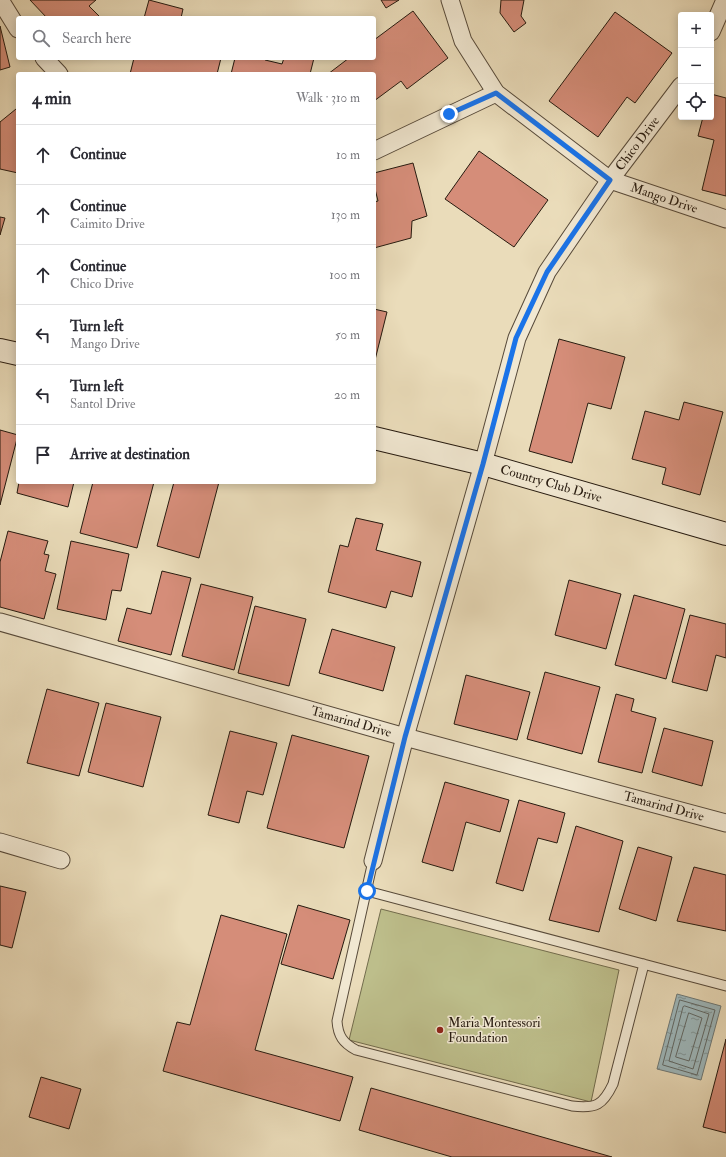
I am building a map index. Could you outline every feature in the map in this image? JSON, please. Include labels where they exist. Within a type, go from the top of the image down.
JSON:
[{"type":"street","points":[[0,0],[16,26]]},
{"type":"street","name":"Mango Drive","points":[[450,0],[463,41],[496,93],[610,180],[726,219]]},
{"type":"street","points":[[714,25],[725,0]]},
{"type":"street","points":[[46,60],[57,72]]},
{"type":"street","name":"Chico Drive","points":[[373,862],[405,737],[483,464],[516,338],[547,272],[610,180],[678,90]]},
{"type":"street","points":[[376,150],[496,93]]},
{"type":"street","points":[[0,350],[16,354]]},
{"type":"street","name":"Country Club Drive","points":[[376,438],[483,464],[726,534]]},
{"type":"street","name":"Tamarind Drive","points":[[0,622],[405,737],[726,823]]},
{"type":"street","points":[[0,842],[61,860]]},
{"type":"lane","points":[[373,862],[337,1021],[340,1038],[356,1050],[572,1106],[586,1108],[599,1105],[607,1096],[613,1084],[644,964]]},
{"type":"lane","points":[[367,891],[726,986]]},
{"type":"green space","points":[[381,909],[619,970],[591,1102],[349,1040]]},
{"type":"water","points":[[677,994],[721,1006],[701,1080],[657,1069]]},
{"type":"building","points":[[30,0],[96,0],[89,6],[99,16],[45,16]]},
{"type":"building","points":[[149,0],[183,9],[181,16],[145,16]]},
{"type":"building","points":[[381,0],[399,0],[386,8]]},
{"type":"building","points":[[501,0],[524,0],[521,16],[526,23],[514,32],[500,13]]},
{"type":"building","points":[[413,11],[448,58],[407,89],[401,81],[376,100],[376,72],[331,72],[346,60],[376,60],[376,39]]},
{"type":"building","points":[[615,12],[672,53],[635,103],[627,97],[598,137],[549,101]]},
{"type":"building","points":[[0,26],[10,67],[0,70]]},
{"type":"building","points":[[134,60],[220,60],[218,72],[130,72]]},
{"type":"building","points":[[234,60],[265,60],[282,64],[283,60],[314,60],[310,72],[232,72]]},
{"type":"building","points":[[714,95],[726,98],[726,196],[702,190],[714,140],[698,136],[702,120],[714,120]]},
{"type":"building","points":[[16,109],[16,173],[0,169],[0,122]]},
{"type":"building","points":[[479,151],[548,200],[514,247],[445,199]]},
{"type":"building","points":[[413,163],[427,216],[412,221],[411,238],[376,247],[376,202],[378,201],[376,193],[376,172]]},
{"type":"building","points":[[0,217],[5,218],[0,235]]},
{"type":"building","points":[[376,309],[387,312],[376,356]]},
{"type":"building","points":[[559,339],[625,357],[611,409],[588,403],[572,463],[529,451]]},
{"type":"building","points":[[684,402],[723,412],[700,495],[662,484],[666,468],[632,459],[645,411],[679,420]]},
{"type":"building","points":[[0,430],[16,434],[16,443],[0,505]]},
{"type":"building","points":[[19,484],[74,484],[68,507],[17,493]]},
{"type":"building","points":[[92,484],[153,484],[137,548],[80,533]]},
{"type":"building","points":[[173,484],[218,484],[199,558],[157,546]]},
{"type":"building","points":[[356,518],[383,524],[376,550],[421,562],[412,597],[391,591],[386,608],[328,592],[340,545],[348,547]]},
{"type":"building","points":[[8,531],[48,541],[44,554],[49,555],[45,571],[56,574],[44,619],[0,607],[0,562]]},
{"type":"building","points":[[71,541],[129,554],[121,591],[112,590],[106,620],[57,609]]},
{"type":"building","points":[[162,571],[191,578],[171,655],[118,641],[127,608],[151,614]]},
{"type":"building","points":[[569,580],[621,594],[606,649],[555,635]]},
{"type":"building","points":[[201,584],[253,597],[234,670],[182,656]]},
{"type":"building","points":[[634,595],[685,609],[666,679],[615,665]]},
{"type":"building","points":[[255,606],[306,619],[289,686],[238,673]]},
{"type":"building","points":[[690,615],[726,624],[726,658],[716,655],[707,691],[672,682]]},
{"type":"building","points":[[332,629],[395,647],[383,691],[319,673]]},
{"type":"building","points":[[545,672],[600,687],[582,754],[527,739]]},
{"type":"building","points":[[466,675],[530,692],[517,740],[454,724]]},
{"type":"building","points":[[47,689],[99,703],[79,776],[27,763]]},
{"type":"building","points":[[616,694],[634,699],[631,711],[656,718],[642,773],[598,762]]},
{"type":"building","points":[[106,703],[161,717],[143,787],[88,772]]},
{"type":"building","points":[[664,728],[713,741],[702,786],[652,772]]},
{"type":"building","points":[[230,731],[277,743],[263,795],[247,791],[239,823],[208,815]]},
{"type":"building","points":[[292,735],[369,756],[344,848],[267,828]]},
{"type":"building","points":[[445,782],[509,800],[500,832],[466,822],[453,871],[422,862]]},
{"type":"building","points":[[519,800],[565,813],[557,843],[538,838],[523,891],[496,883]]},
{"type":"building","points":[[576,826],[623,841],[599,932],[549,920]]},
{"type":"building","points":[[638,847],[672,857],[656,921],[619,909]]},
{"type":"building","points":[[694,867],[726,875],[726,931],[677,921]]},
{"type":"building","points":[[0,886],[26,892],[12,948],[0,945]]},
{"type":"building","points":[[298,905],[350,920],[333,979],[281,964]]},
{"type":"building","points":[[221,915],[287,934],[255,1050],[353,1077],[340,1121],[163,1071],[177,1022],[190,1025]]},
{"type":"building","points":[[726,1039],[726,1133],[703,1127]]},
{"type":"building","points":[[41,1077],[81,1089],[69,1129],[29,1117]]},
{"type":"building","points":[[371,1088],[612,1157],[452,1157],[359,1130]]},
{"type":"place","name":"Maria Montessori Foundation","points":[[440,1030]]},
{"type":"route","points":[[367,891],[405,737],[483,464],[516,338],[547,272],[610,180],[496,93],[449,114]]}]
